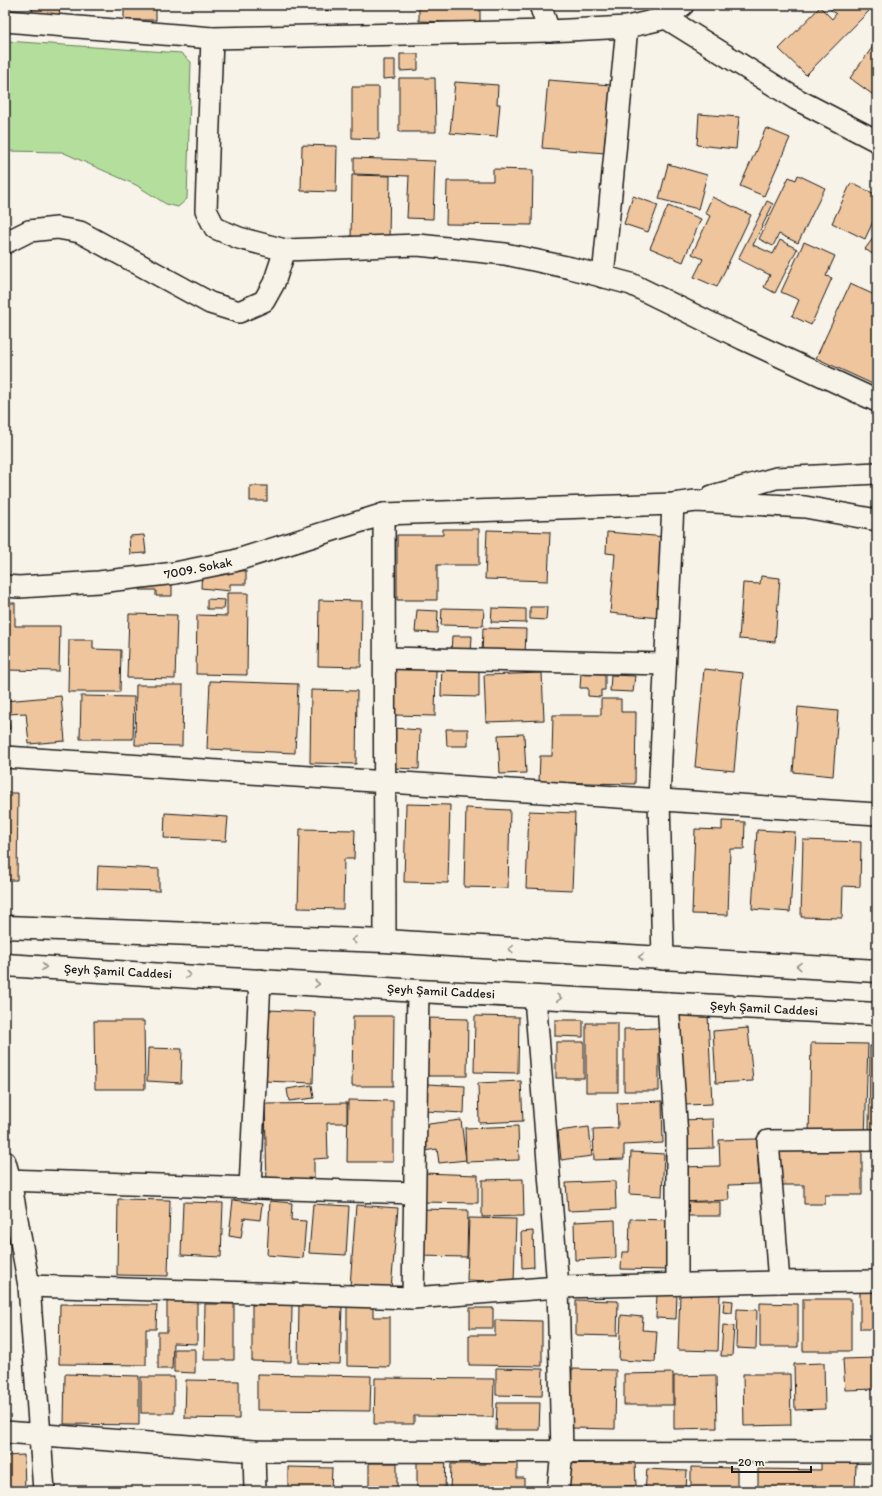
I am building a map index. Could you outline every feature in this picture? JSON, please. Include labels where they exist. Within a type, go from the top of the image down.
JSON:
[{"type":"main road","points":[[5,927],[386,941],[877,971]]},
{"type":"main road","name":"Şeyh Şamil Caddesi","points":[[5,965],[535,997],[877,1014]]},
{"type":"street","points":[[540,5],[549,31]]},
{"type":"street","points":[[5,22],[212,38],[549,31],[627,27],[666,18],[683,5]]},
{"type":"street","points":[[666,18],[796,100],[877,141]]},
{"type":"street","points":[[603,276],[627,27]]},
{"type":"street","points":[[212,38],[206,210],[215,228],[239,238],[285,250],[418,244],[506,254],[603,276],[631,284],[743,339],[877,401]]},
{"type":"street","points":[[5,243],[29,230],[57,228],[80,232],[210,303],[239,312],[264,301],[274,283],[285,250]]},
{"type":"street","points":[[696,501],[776,478],[877,473]]},
{"type":"street","points":[[696,501],[805,507],[877,520]]},
{"type":"street","name":"7009. Sokak","points":[[5,586],[19,587],[99,582],[175,573],[234,561],[384,514],[672,504],[696,501]]},
{"type":"street","points":[[663,958],[659,799],[672,504]]},
{"type":"street","points":[[384,514],[386,941]]},
{"type":"street","points":[[385,658],[665,664]]},
{"type":"street","points":[[5,757],[877,814]]},
{"type":"street","points":[[250,1188],[260,980]]},
{"type":"street","points":[[413,1298],[418,990]]},
{"type":"street","points":[[535,997],[558,1287],[562,1452],[558,1491]]},
{"type":"street","points":[[668,1003],[677,1136],[677,1284]]},
{"type":"street","points":[[779,1282],[768,1141],[877,1140]]},
{"type":"street","points":[[44,1491],[29,1286],[7,1174],[250,1188],[414,1193]]},
{"type":"street","points":[[29,1286],[413,1298],[558,1287],[877,1281]]},
{"type":"street","points":[[5,1432],[254,1451],[877,1452]]},
{"type":"street","points":[[254,1451],[255,1491]]},
{"type":"green space","points":[[6,41],[181,53],[191,62],[187,199],[178,207],[166,204],[136,185],[62,152],[5,151]]},
{"type":"building","points":[[33,5],[60,5],[59,16],[32,15]]},
{"type":"building","points":[[124,5],[156,5],[156,20],[124,20]]},
{"type":"building","points":[[310,5],[350,5],[350,10],[310,11]]},
{"type":"building","points":[[419,5],[480,5],[480,23],[419,21]]},
{"type":"building","points":[[826,5],[863,5],[869,11],[806,75],[779,49],[820,7],[832,19],[836,14]]},
{"type":"building","points":[[877,41],[877,96],[876,97],[850,78]]},
{"type":"building","points":[[400,54],[418,54],[418,70],[400,71]]},
{"type":"building","points":[[383,60],[395,60],[395,78],[383,79]]},
{"type":"building","points":[[399,78],[435,78],[436,132],[399,132]]},
{"type":"building","points":[[548,80],[611,85],[605,153],[542,148]]},
{"type":"building","points":[[455,82],[498,85],[497,104],[500,104],[497,137],[450,133]]},
{"type":"building","points":[[352,87],[379,87],[379,139],[352,138]]},
{"type":"building","points":[[699,114],[739,117],[736,149],[697,145]]},
{"type":"building","points":[[766,128],[790,138],[764,196],[740,186]]},
{"type":"building","points":[[302,145],[337,146],[336,192],[301,191]]},
{"type":"building","points":[[354,158],[435,161],[433,219],[407,218],[409,176],[354,174]]},
{"type":"building","points":[[668,164],[707,175],[698,209],[659,199]]},
{"type":"building","points":[[493,169],[533,170],[532,225],[446,224],[447,181],[493,181]]},
{"type":"building","points":[[352,175],[390,176],[389,241],[351,241]]},
{"type":"building","points":[[798,175],[825,188],[798,243],[779,234],[773,246],[759,239],[789,177],[796,180]]},
{"type":"building","points":[[851,183],[877,195],[877,213],[865,239],[832,223]]},
{"type":"building","points":[[633,196],[658,205],[648,232],[624,224]]},
{"type":"building","points":[[712,197],[751,215],[717,287],[694,277],[703,259],[692,254],[710,216],[705,213]]},
{"type":"building","points":[[767,201],[773,204],[753,245],[773,254],[780,240],[797,249],[775,293],[764,287],[770,275],[738,259]]},
{"type":"building","points":[[668,206],[701,219],[683,262],[650,248]]},
{"type":"building","points":[[877,233],[877,257],[865,249]]},
{"type":"building","points":[[804,242],[835,256],[826,276],[832,278],[811,325],[792,316],[799,300],[781,292]]},
{"type":"building","points":[[850,284],[877,296],[877,386],[816,358]]},
{"type":"building","points":[[250,486],[267,486],[267,501],[250,501]]},
{"type":"building","points":[[443,529],[479,529],[479,565],[437,565],[437,600],[397,600],[397,535],[443,535]]},
{"type":"building","points":[[487,530],[550,532],[548,581],[485,579]]},
{"type":"building","points":[[607,532],[666,537],[659,618],[610,613],[615,554],[606,553]]},
{"type":"building","points":[[144,535],[146,553],[130,554],[129,536]]},
{"type":"building","points":[[202,570],[246,571],[246,584],[230,584],[230,591],[201,588]]},
{"type":"building","points":[[761,576],[780,578],[775,642],[739,639],[743,583],[760,584]]},
{"type":"building","points":[[140,580],[172,580],[172,596],[156,596],[156,590],[140,590]]},
{"type":"building","points":[[227,593],[248,593],[247,675],[196,674],[197,615],[227,616]]},
{"type":"building","points":[[207,599],[225,600],[224,609],[207,609]]},
{"type":"building","points":[[319,600],[362,601],[361,667],[318,666]]},
{"type":"building","points":[[5,603],[15,603],[15,626],[60,626],[59,671],[5,670]]},
{"type":"building","points":[[530,607],[547,607],[546,620],[530,619]]},
{"type":"building","points":[[442,608],[484,609],[483,626],[441,625]]},
{"type":"building","points":[[492,608],[526,609],[526,623],[491,622]]},
{"type":"building","points":[[417,610],[438,611],[437,633],[415,632]]},
{"type":"building","points":[[129,614],[177,615],[175,679],[127,678]]},
{"type":"building","points":[[483,628],[526,629],[525,657],[482,655]]},
{"type":"building","points":[[452,636],[472,636],[471,654],[451,653]]},
{"type":"building","points":[[69,640],[93,640],[93,649],[121,650],[120,692],[68,692]]},
{"type":"building","points":[[442,663],[479,664],[479,697],[441,696]]},
{"type":"building","points":[[394,669],[436,670],[435,716],[393,715]]},
{"type":"building","points":[[704,669],[743,673],[734,771],[695,767]]},
{"type":"building","points":[[542,673],[544,720],[486,722],[484,675]]},
{"type":"building","points":[[581,673],[605,674],[605,690],[601,690],[601,697],[588,696],[588,688],[580,688]]},
{"type":"building","points":[[611,675],[635,676],[633,692],[610,691]]},
{"type":"building","points":[[210,681],[298,684],[295,753],[207,749]]},
{"type":"building","points":[[136,685],[183,685],[182,746],[135,745]]},
{"type":"building","points":[[311,690],[357,691],[356,764],[310,763]]},
{"type":"building","points":[[61,696],[65,741],[29,744],[26,713],[8,714],[10,729],[5,730],[5,701]]},
{"type":"building","points":[[81,696],[134,697],[133,739],[80,739]]},
{"type":"building","points":[[601,699],[621,699],[621,712],[636,712],[635,784],[539,782],[540,756],[552,756],[553,715],[601,715]]},
{"type":"building","points":[[798,707],[838,711],[833,776],[793,772]]},
{"type":"building","points":[[394,728],[420,730],[419,769],[392,768]]},
{"type":"building","points":[[446,729],[468,729],[468,746],[447,746]]},
{"type":"building","points":[[524,734],[526,773],[500,774],[498,735]]},
{"type":"building","points":[[5,793],[18,793],[17,880],[5,880]]},
{"type":"building","points":[[406,804],[450,805],[448,883],[404,882]]},
{"type":"building","points":[[466,808],[510,810],[508,888],[464,887]]},
{"type":"building","points":[[529,811],[575,813],[572,890],[526,888]]},
{"type":"building","points":[[165,813],[228,817],[226,841],[164,838]]},
{"type":"building","points":[[722,821],[745,822],[744,849],[730,849],[728,915],[692,914],[695,829],[722,830]]},
{"type":"building","points":[[300,829],[355,830],[354,859],[344,859],[343,909],[298,908]]},
{"type":"building","points":[[757,830],[795,832],[790,912],[752,909]]},
{"type":"building","points":[[803,840],[861,842],[860,887],[843,886],[842,918],[801,917]]},
{"type":"building","points":[[98,866],[159,869],[159,891],[97,889]]},
{"type":"building","points":[[268,1010],[315,1012],[313,1083],[265,1081]]},
{"type":"building","points":[[708,1014],[712,1104],[685,1105],[680,1015]]},
{"type":"building","points":[[353,1016],[394,1016],[393,1086],[352,1086]]},
{"type":"building","points":[[475,1016],[519,1017],[518,1073],[474,1072]]},
{"type":"building","points":[[427,1018],[468,1019],[467,1076],[426,1076]]},
{"type":"building","points":[[555,1020],[583,1020],[583,1037],[555,1036]]},
{"type":"building","points":[[94,1021],[144,1021],[145,1089],[95,1089]]},
{"type":"building","points":[[586,1023],[618,1023],[618,1092],[586,1092]]},
{"type":"building","points":[[659,1028],[659,1091],[624,1091],[624,1029]]},
{"type":"building","points":[[748,1028],[753,1081],[716,1083],[713,1031]]},
{"type":"building","points":[[556,1042],[584,1042],[584,1078],[556,1078]]},
{"type":"building","points":[[811,1043],[868,1044],[865,1139],[809,1137]]},
{"type":"building","points":[[870,1046],[877,1046],[877,1132],[869,1132]]},
{"type":"building","points":[[148,1048],[182,1049],[181,1083],[147,1081]]},
{"type":"building","points":[[521,1081],[523,1121],[479,1123],[478,1083]]},
{"type":"building","points":[[427,1084],[465,1086],[464,1113],[425,1111]]},
{"type":"building","points":[[312,1085],[314,1098],[289,1101],[287,1089]]},
{"type":"building","points":[[348,1100],[393,1101],[393,1162],[347,1162]]},
{"type":"building","points":[[662,1101],[663,1143],[624,1145],[624,1159],[594,1160],[593,1129],[618,1128],[617,1103]]},
{"type":"building","points":[[347,1103],[347,1123],[327,1123],[328,1158],[314,1159],[314,1184],[267,1185],[265,1104]]},
{"type":"building","points":[[713,1119],[714,1148],[680,1149],[679,1120]]},
{"type":"building","points":[[461,1120],[466,1160],[439,1163],[437,1149],[424,1151],[421,1125]]},
{"type":"building","points":[[518,1126],[519,1160],[466,1162],[465,1128]]},
{"type":"building","points":[[589,1127],[592,1156],[561,1160],[558,1131]]},
{"type":"building","points":[[757,1139],[759,1184],[728,1185],[729,1200],[680,1202],[679,1167],[720,1166],[719,1140]]},
{"type":"building","points":[[775,1147],[862,1147],[862,1195],[825,1195],[825,1204],[804,1204],[804,1185],[775,1185]]},
{"type":"building","points":[[631,1152],[664,1154],[662,1196],[629,1194]]},
{"type":"building","points":[[422,1173],[478,1175],[478,1203],[421,1202]]},
{"type":"building","points":[[523,1179],[524,1216],[482,1217],[482,1180]]},
{"type":"building","points":[[615,1181],[616,1209],[568,1211],[566,1183]]},
{"type":"building","points":[[118,1199],[170,1200],[168,1276],[117,1275]]},
{"type":"building","points":[[233,1200],[262,1204],[260,1220],[244,1218],[241,1238],[229,1236]]},
{"type":"building","points":[[270,1201],[292,1203],[291,1220],[306,1221],[303,1258],[267,1255]]},
{"type":"building","points":[[183,1202],[223,1203],[221,1257],[181,1255]]},
{"type":"building","points":[[685,1202],[720,1202],[720,1216],[685,1216]]},
{"type":"building","points":[[313,1204],[349,1206],[346,1255],[309,1253]]},
{"type":"building","points":[[356,1205],[398,1208],[391,1289],[350,1286]]},
{"type":"building","points":[[418,1209],[468,1210],[467,1257],[417,1256]]},
{"type":"building","points":[[469,1218],[516,1219],[514,1282],[467,1280]]},
{"type":"building","points":[[630,1219],[670,1220],[669,1270],[621,1269],[622,1252],[629,1252]]},
{"type":"building","points":[[615,1220],[616,1258],[575,1260],[574,1222]]},
{"type":"building","points":[[533,1231],[534,1267],[522,1268],[521,1232]]},
{"type":"building","points":[[860,1292],[877,1292],[877,1329],[860,1329]]},
{"type":"building","points":[[657,1293],[677,1294],[676,1319],[656,1318]]},
{"type":"building","points":[[680,1293],[720,1294],[718,1351],[678,1350]]},
{"type":"building","points":[[347,1297],[373,1298],[373,1317],[390,1317],[390,1367],[347,1366]]},
{"type":"building","points":[[803,1299],[851,1299],[851,1351],[803,1351]]},
{"type":"building","points":[[576,1300],[618,1301],[617,1336],[576,1335]]},
{"type":"building","points":[[724,1300],[733,1301],[732,1313],[723,1312]]},
{"type":"building","points":[[167,1301],[197,1301],[197,1344],[173,1343],[172,1369],[158,1369],[158,1332],[167,1332]]},
{"type":"building","points":[[760,1303],[798,1304],[798,1347],[760,1347]]},
{"type":"building","points":[[60,1304],[157,1305],[156,1329],[146,1329],[146,1365],[59,1364]]},
{"type":"building","points":[[205,1304],[234,1304],[234,1360],[204,1360]]},
{"type":"building","points":[[252,1305],[292,1305],[291,1362],[252,1361]]},
{"type":"building","points":[[299,1305],[342,1306],[340,1364],[298,1363]]},
{"type":"building","points":[[470,1308],[493,1308],[493,1328],[470,1328]]},
{"type":"building","points":[[737,1309],[757,1310],[756,1349],[736,1348]]},
{"type":"building","points":[[621,1315],[643,1317],[642,1330],[657,1331],[655,1362],[619,1360]]},
{"type":"building","points":[[495,1320],[542,1321],[542,1366],[469,1365],[469,1335],[495,1335]]},
{"type":"building","points":[[723,1325],[734,1326],[732,1356],[721,1356]]},
{"type":"building","points":[[174,1349],[195,1349],[195,1373],[174,1372]]},
{"type":"building","points":[[877,1358],[877,1389],[845,1390],[843,1359]]},
{"type":"building","points":[[824,1363],[825,1409],[795,1410],[794,1364]]},
{"type":"building","points":[[496,1368],[543,1369],[542,1396],[496,1395]]},
{"type":"building","points":[[572,1369],[616,1370],[615,1429],[571,1428]]},
{"type":"building","points":[[673,1373],[673,1405],[624,1405],[624,1374]]},
{"type":"building","points":[[65,1374],[139,1376],[139,1425],[64,1424]]},
{"type":"building","points":[[257,1374],[371,1376],[370,1411],[257,1410]]},
{"type":"building","points":[[743,1374],[790,1374],[791,1425],[744,1426]]},
{"type":"building","points":[[716,1375],[717,1428],[674,1429],[674,1376]]},
{"type":"building","points":[[141,1377],[174,1377],[174,1413],[141,1413]]},
{"type":"building","points":[[375,1378],[494,1379],[493,1417],[414,1416],[414,1424],[374,1424]]},
{"type":"building","points":[[186,1380],[239,1381],[239,1419],[185,1418]]},
{"type":"building","points":[[497,1403],[540,1403],[539,1430],[496,1430]]},
{"type":"building","points":[[417,1453],[446,1453],[445,1491],[417,1491]]},
{"type":"building","points":[[24,1455],[25,1491],[5,1491],[5,1456]]},
{"type":"building","points":[[486,1462],[517,1462],[517,1478],[524,1478],[524,1491],[450,1491],[451,1464],[486,1464]]},
{"type":"building","points":[[635,1462],[636,1486],[618,1486],[618,1491],[563,1491],[562,1464]]},
{"type":"building","points":[[821,1462],[856,1462],[855,1491],[758,1491],[758,1469],[821,1470]]},
{"type":"building","points":[[369,1463],[397,1463],[397,1491],[369,1491]]},
{"type":"building","points":[[288,1467],[332,1468],[331,1491],[288,1491]]},
{"type":"building","points":[[691,1467],[737,1468],[737,1491],[691,1491]]},
{"type":"building","points":[[647,1469],[687,1471],[686,1491],[645,1491]]},
{"type":"building","points":[[863,1489],[877,1489],[877,1491],[863,1491]]}]
